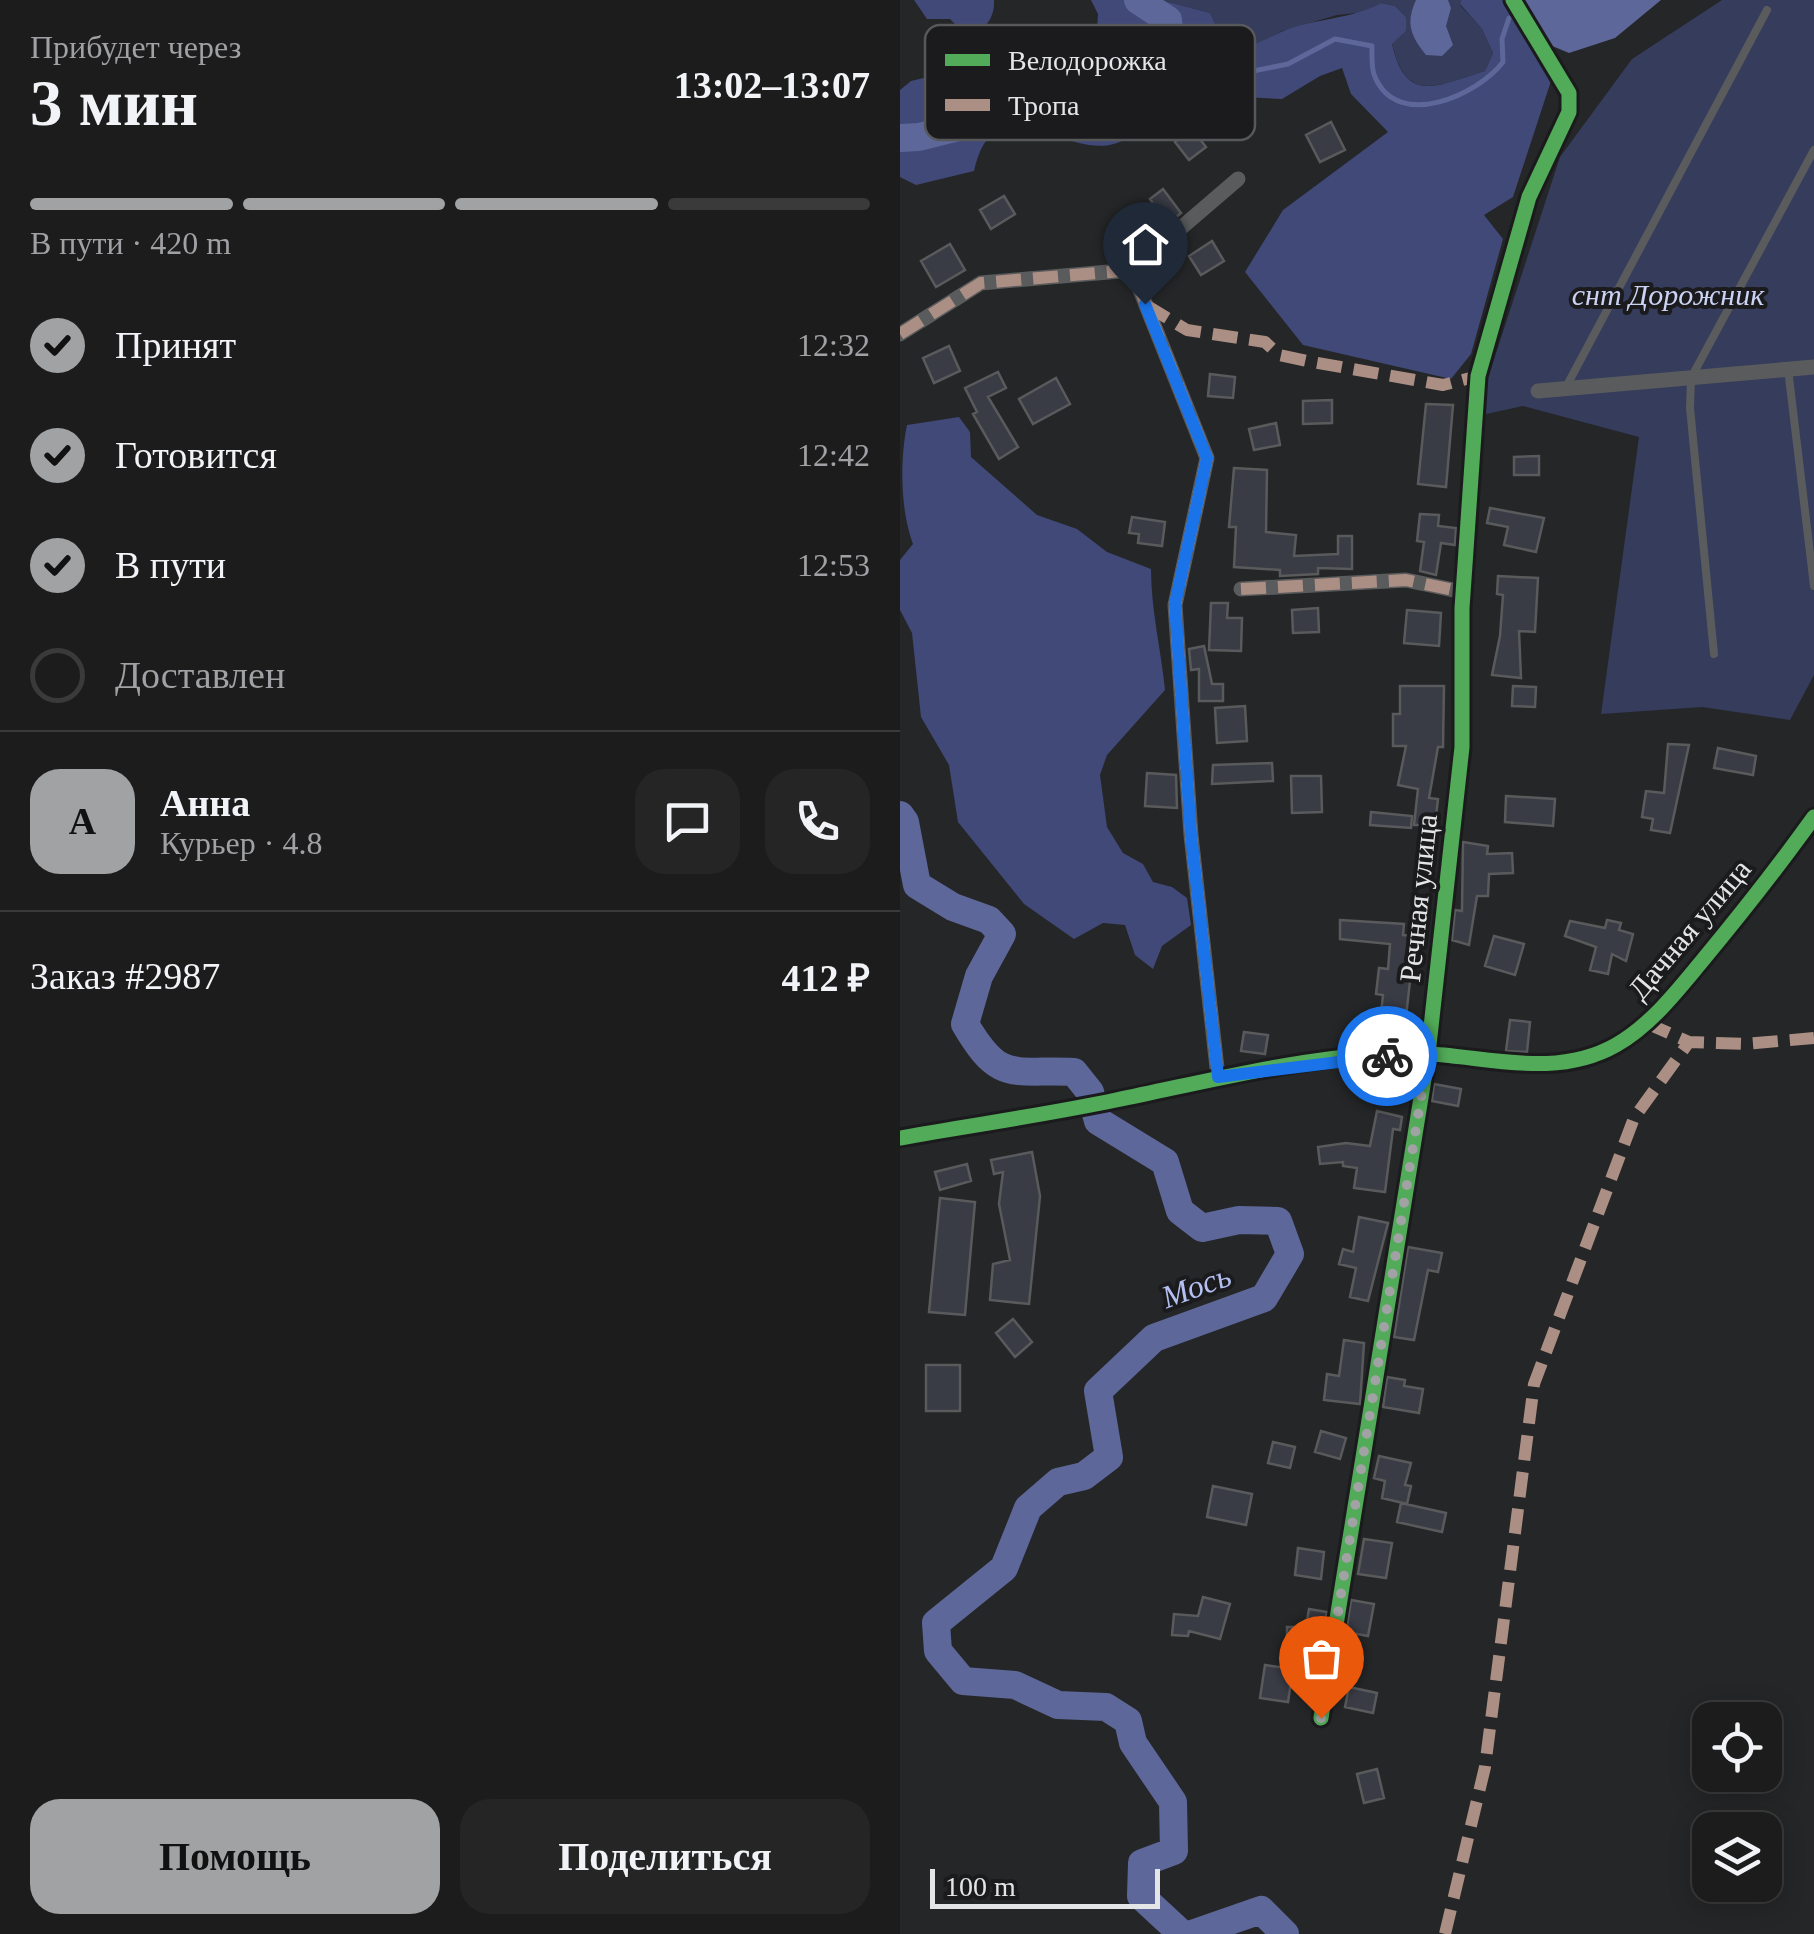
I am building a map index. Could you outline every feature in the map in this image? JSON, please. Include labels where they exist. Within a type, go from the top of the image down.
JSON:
[{"type":"street","name":"Речная улица","points":[[1321,1718],[1428,1054],[1462,747],[1464,592],[1478,376],[1529,197],[1569,112],[1569,92],[1512,0]]},
{"type":"street","points":[[900,334],[982,283],[1132,270],[1238,179]]},
{"type":"street","points":[[1132,270],[1207,458],[1175,604],[1191,835],[1218,1077]]},
{"type":"street","points":[[1538,391],[1814,367]]},
{"type":"street","points":[[1241,589],[1406,580],[1464,592]]},
{"type":"street","name":"Дачная улица","points":[[900,1138],[1114,1101],[1218,1077],[1366,1056],[1428,1054],[1536,1064],[1576,1062],[1616,1045],[1669,1000],[1762,889],[1814,818]]},
{"type":"lane","points":[[1565,389],[1767,10]]},
{"type":"lane","points":[[1714,654],[1690,408],[1691,378],[1814,150]]},
{"type":"lane","points":[[1788,369],[1814,586]]},
{"type":"green space","points":[[1161,0],[1461,0],[1460,5],[1482,29],[1493,53],[1485,71],[1426,86],[1406,76],[1398,63],[1392,43],[1406,31],[1406,17],[1395,6],[1381,3],[1366,12],[1337,15],[1282,31],[1255,47],[1255,25],[1216,25],[1210,13]]},
{"type":"green space","name":"снт Дорожник","points":[[1722,0],[1814,0],[1814,675],[1790,720],[1702,707],[1601,714],[1639,437],[1523,406],[1486,414],[1485,387],[1560,157],[1632,59]]},
{"type":"shaded area","points":[[914,0],[994,0],[985,25],[927,19]]},
{"type":"shaded area","points":[[1091,0],[1161,0],[1210,13],[1216,25],[1097,25],[1098,14]]},
{"type":"shaded area","points":[[1416,0],[1448,0],[1451,8],[1446,26],[1453,45],[1442,56],[1426,55],[1413,36],[1410,23]]},
{"type":"shaded area","points":[[1461,0],[1505,0],[1551,81],[1513,197],[1484,215],[1503,239],[1471,354],[1451,379],[1303,345],[1245,272],[1283,210],[1388,132],[1351,94],[1342,68],[1282,99],[1255,98],[1255,44],[1293,27],[1357,13],[1381,3],[1395,6],[1406,17],[1406,31],[1392,44],[1398,64],[1415,83],[1439,85],[1485,71],[1493,53]]},
{"type":"shaded area","points":[[1524,0],[1661,0],[1615,38],[1569,53],[1545,43]]},
{"type":"shaded area","points":[[925,78],[925,140],[988,140],[974,171],[916,185],[900,177],[900,90],[911,81]]},
{"type":"shaded area","points":[[1069,140],[1124,140],[1097,146]]},
{"type":"shaded area","points":[[959,417],[970,432],[971,457],[1037,515],[1077,529],[1107,552],[1151,569],[1165,690],[1107,755],[1100,775],[1107,827],[1123,853],[1143,864],[1153,882],[1172,887],[1187,898],[1191,925],[1162,946],[1153,969],[1135,955],[1125,925],[1103,923],[1074,939],[1024,904],[958,822],[949,765],[921,717],[912,633],[900,610],[900,560],[913,544],[904,500],[905,438],[907,425]]},
{"type":"building","points":[[1331,122],[1345,150],[1320,162],[1306,135]]},
{"type":"building","points":[[1201,140],[1206,147],[1189,160],[1175,142]]},
{"type":"building","points":[[1163,189],[1181,213],[1168,224],[1150,199]]},
{"type":"building","points":[[1004,196],[1015,214],[991,229],[980,210]]},
{"type":"building","points":[[1212,241],[1224,261],[1201,275],[1189,256]]},
{"type":"building","points":[[950,244],[965,270],[936,287],[921,261]]},
{"type":"building","points":[[949,346],[960,371],[934,383],[923,358]]},
{"type":"building","points":[[998,372],[1006,388],[988,397],[1018,447],[999,459],[973,414],[977,412],[965,388]]},
{"type":"building","points":[[1210,374],[1235,377],[1233,398],[1208,396]]},
{"type":"building","points":[[1056,378],[1070,404],[1033,424],[1019,399]]},
{"type":"building","points":[[1332,400],[1332,423],[1303,424],[1303,401]]},
{"type":"building","points":[[1426,404],[1453,405],[1446,487],[1418,484]]},
{"type":"building","points":[[1276,423],[1280,445],[1254,450],[1249,429]]},
{"type":"building","points":[[1539,456],[1539,475],[1514,475],[1514,457]]},
{"type":"building","points":[[1234,468],[1267,470],[1266,532],[1296,535],[1294,556],[1338,554],[1338,536],[1352,536],[1352,569],[1318,568],[1318,574],[1280,576],[1280,570],[1234,567],[1236,527],[1229,527]]},
{"type":"building","points":[[1490,508],[1544,518],[1536,552],[1504,545],[1508,527],[1487,523]]},
{"type":"building","points":[[1420,514],[1439,515],[1438,526],[1456,528],[1455,545],[1441,543],[1436,575],[1420,571],[1424,542],[1417,541]]},
{"type":"building","points":[[1132,517],[1165,522],[1162,546],[1138,543],[1139,534],[1129,533]]},
{"type":"building","points":[[1498,576],[1538,578],[1535,632],[1519,631],[1521,678],[1492,675],[1503,595],[1497,594]]},
{"type":"building","points":[[1211,603],[1228,603],[1227,618],[1242,618],[1241,651],[1209,650]]},
{"type":"building","points":[[1318,608],[1319,632],[1293,633],[1292,610]]},
{"type":"building","points":[[1407,610],[1441,613],[1439,646],[1404,643]]},
{"type":"building","points":[[1204,646],[1212,684],[1223,684],[1223,701],[1199,701],[1199,669],[1191,670],[1189,649]]},
{"type":"building","points":[[1400,686],[1444,686],[1443,747],[1438,747],[1429,798],[1438,799],[1435,825],[1414,825],[1418,789],[1398,785],[1406,746],[1393,746],[1393,714],[1400,714]]},
{"type":"building","points":[[1513,686],[1536,687],[1535,707],[1512,706]]},
{"type":"building","points":[[1245,706],[1247,741],[1217,743],[1215,708]]},
{"type":"building","points":[[1668,744],[1689,745],[1670,833],[1651,830],[1653,819],[1642,817],[1646,791],[1664,793]]},
{"type":"building","points":[[1718,748],[1756,756],[1753,775],[1714,768]]},
{"type":"building","points":[[1272,763],[1273,781],[1212,784],[1213,765]]},
{"type":"building","points":[[1147,773],[1176,775],[1177,808],[1145,806]]},
{"type":"building","points":[[1291,776],[1321,776],[1322,812],[1292,813]]},
{"type":"building","points":[[1506,796],[1555,799],[1553,826],[1505,822]]},
{"type":"building","points":[[1371,812],[1412,816],[1411,828],[1370,825]]},
{"type":"building","points":[[1463,842],[1488,846],[1487,854],[1512,853],[1513,873],[1489,874],[1488,896],[1477,896],[1469,945],[1452,940],[1455,910],[1462,911]]},
{"type":"building","points":[[1340,920],[1404,924],[1403,935],[1415,936],[1406,1017],[1381,1014],[1383,995],[1376,994],[1379,968],[1388,969],[1390,944],[1340,939]]},
{"type":"building","points":[[1607,920],[1621,923],[1619,930],[1633,934],[1626,961],[1612,954],[1608,974],[1590,970],[1596,947],[1565,936],[1570,921],[1605,928]]},
{"type":"building","points":[[1494,936],[1524,944],[1515,975],[1485,966]]},
{"type":"building","points":[[1510,1020],[1530,1022],[1527,1052],[1506,1051]]},
{"type":"building","points":[[1244,1032],[1268,1035],[1265,1054],[1241,1051]]},
{"type":"building","points":[[1434,1084],[1461,1089],[1458,1106],[1432,1101]]},
{"type":"building","points":[[1377,1111],[1402,1117],[1400,1130],[1393,1129],[1385,1192],[1354,1188],[1357,1168],[1343,1166],[1343,1162],[1320,1164],[1318,1147],[1346,1143],[1370,1146]]},
{"type":"building","points":[[1032,1152],[1040,1196],[1029,1304],[990,1300],[993,1264],[1010,1260],[999,1204],[1003,1172],[994,1174],[991,1160]]},
{"type":"building","points":[[967,1164],[971,1181],[940,1190],[935,1172]]},
{"type":"building","points":[[940,1198],[975,1202],[965,1315],[929,1312]]},
{"type":"building","points":[[1359,1217],[1388,1223],[1368,1301],[1350,1297],[1356,1268],[1339,1264],[1343,1249],[1353,1252]]},
{"type":"building","points":[[1408,1247],[1442,1253],[1438,1272],[1428,1270],[1414,1340],[1394,1337]]},
{"type":"building","points":[[1013,1319],[1032,1342],[1015,1357],[996,1333]]},
{"type":"building","points":[[1344,1340],[1364,1343],[1360,1404],[1324,1400],[1327,1374],[1339,1376]]},
{"type":"building","points":[[926,1365],[960,1365],[960,1411],[926,1411]]},
{"type":"building","points":[[1387,1377],[1405,1380],[1404,1386],[1423,1389],[1419,1413],[1383,1407]]},
{"type":"building","points":[[1321,1431],[1346,1438],[1340,1459],[1315,1452]]},
{"type":"building","points":[[1273,1442],[1295,1447],[1290,1468],[1268,1463]]},
{"type":"building","points":[[1379,1456],[1411,1463],[1405,1485],[1411,1486],[1407,1504],[1382,1498],[1385,1481],[1374,1478]]},
{"type":"building","points":[[1213,1486],[1252,1494],[1246,1525],[1207,1517]]},
{"type":"building","points":[[1401,1503],[1446,1513],[1442,1532],[1397,1522]]},
{"type":"building","points":[[1364,1539],[1392,1543],[1386,1578],[1358,1574]]},
{"type":"building","points":[[1298,1548],[1324,1552],[1321,1579],[1295,1575]]},
{"type":"building","points":[[1203,1597],[1230,1604],[1220,1639],[1189,1631],[1188,1636],[1172,1635],[1174,1614],[1198,1616]]},
{"type":"building","points":[[1351,1600],[1374,1604],[1368,1636],[1346,1632]]},
{"type":"building","points":[[1309,1609],[1327,1612],[1324,1627],[1319,1626],[1319,1644],[1287,1644],[1287,1627],[1306,1627]]},
{"type":"building","points":[[1265,1665],[1293,1669],[1288,1702],[1260,1698]]},
{"type":"building","points":[[1349,1687],[1377,1693],[1373,1713],[1345,1707]]},
{"type":"building","points":[[1377,1769],[1384,1798],[1364,1803],[1357,1774]]},
{"type":"waterway","name":"Мось","points":[[1138,0],[1168,20],[1169,25]]},
{"type":"waterway","points":[[1255,71],[1288,64],[1335,39],[1372,46],[1374,74],[1386,93],[1401,102],[1438,102],[1476,86],[1503,62],[1502,39],[1509,18]]},
{"type":"waterway","name":"Мось","points":[[900,138],[925,136]]},
{"type":"waterway","name":"Мось","points":[[900,815],[905,822],[917,885],[953,907],[989,920],[1002,934],[979,976],[965,1024],[988,1056],[1009,1069],[1074,1072],[1090,1092],[1098,1121],[1165,1162],[1180,1211],[1202,1228],[1239,1220],[1278,1221],[1290,1254],[1264,1298],[1154,1338],[1098,1391],[1109,1457],[1084,1476],[1058,1482],[1028,1508],[1004,1568],[936,1623],[938,1651],[963,1681],[1015,1685],[1058,1705],[1106,1707],[1128,1721],[1133,1743],[1173,1802],[1174,1851],[1142,1863],[1141,1896],[1182,1934]]},
{"type":"waterway","name":"Мось","points":[[1192,1934],[1261,1910],[1285,1934]]},
{"type":"marked path","points":[[900,334],[981,283],[1132,270],[1207,458],[1175,605],[1191,835],[1218,1077]]},
{"type":"marked path","points":[[1146,305],[1187,330],[1265,342],[1279,355],[1307,361],[1443,385],[1478,376]]},
{"type":"marked path","points":[[1241,589],[1406,580],[1463,592]]},
{"type":"marked path","points":[[1646,1023],[1689,1042],[1745,1044],[1814,1038]]},
{"type":"marked path","points":[[1445,1934],[1485,1767],[1534,1384],[1634,1118],[1689,1042]]},
{"type":"cycle path","points":[[1321,1718],[1428,1054],[1462,747],[1462,608],[1478,376],[1529,197],[1569,112],[1569,93],[1513,0]]},
{"type":"cycle path","points":[[900,1138],[1352,1056],[1431,1054],[1548,1063],[1594,1055],[1629,1037],[1663,1007],[1814,817]]},
{"type":"way so far","points":[[1321,1718],[1428,1054],[1387,1056]]},
{"type":"route","points":[[1145,304],[1207,458],[1175,604],[1191,835],[1218,1077],[1387,1056]]}]
